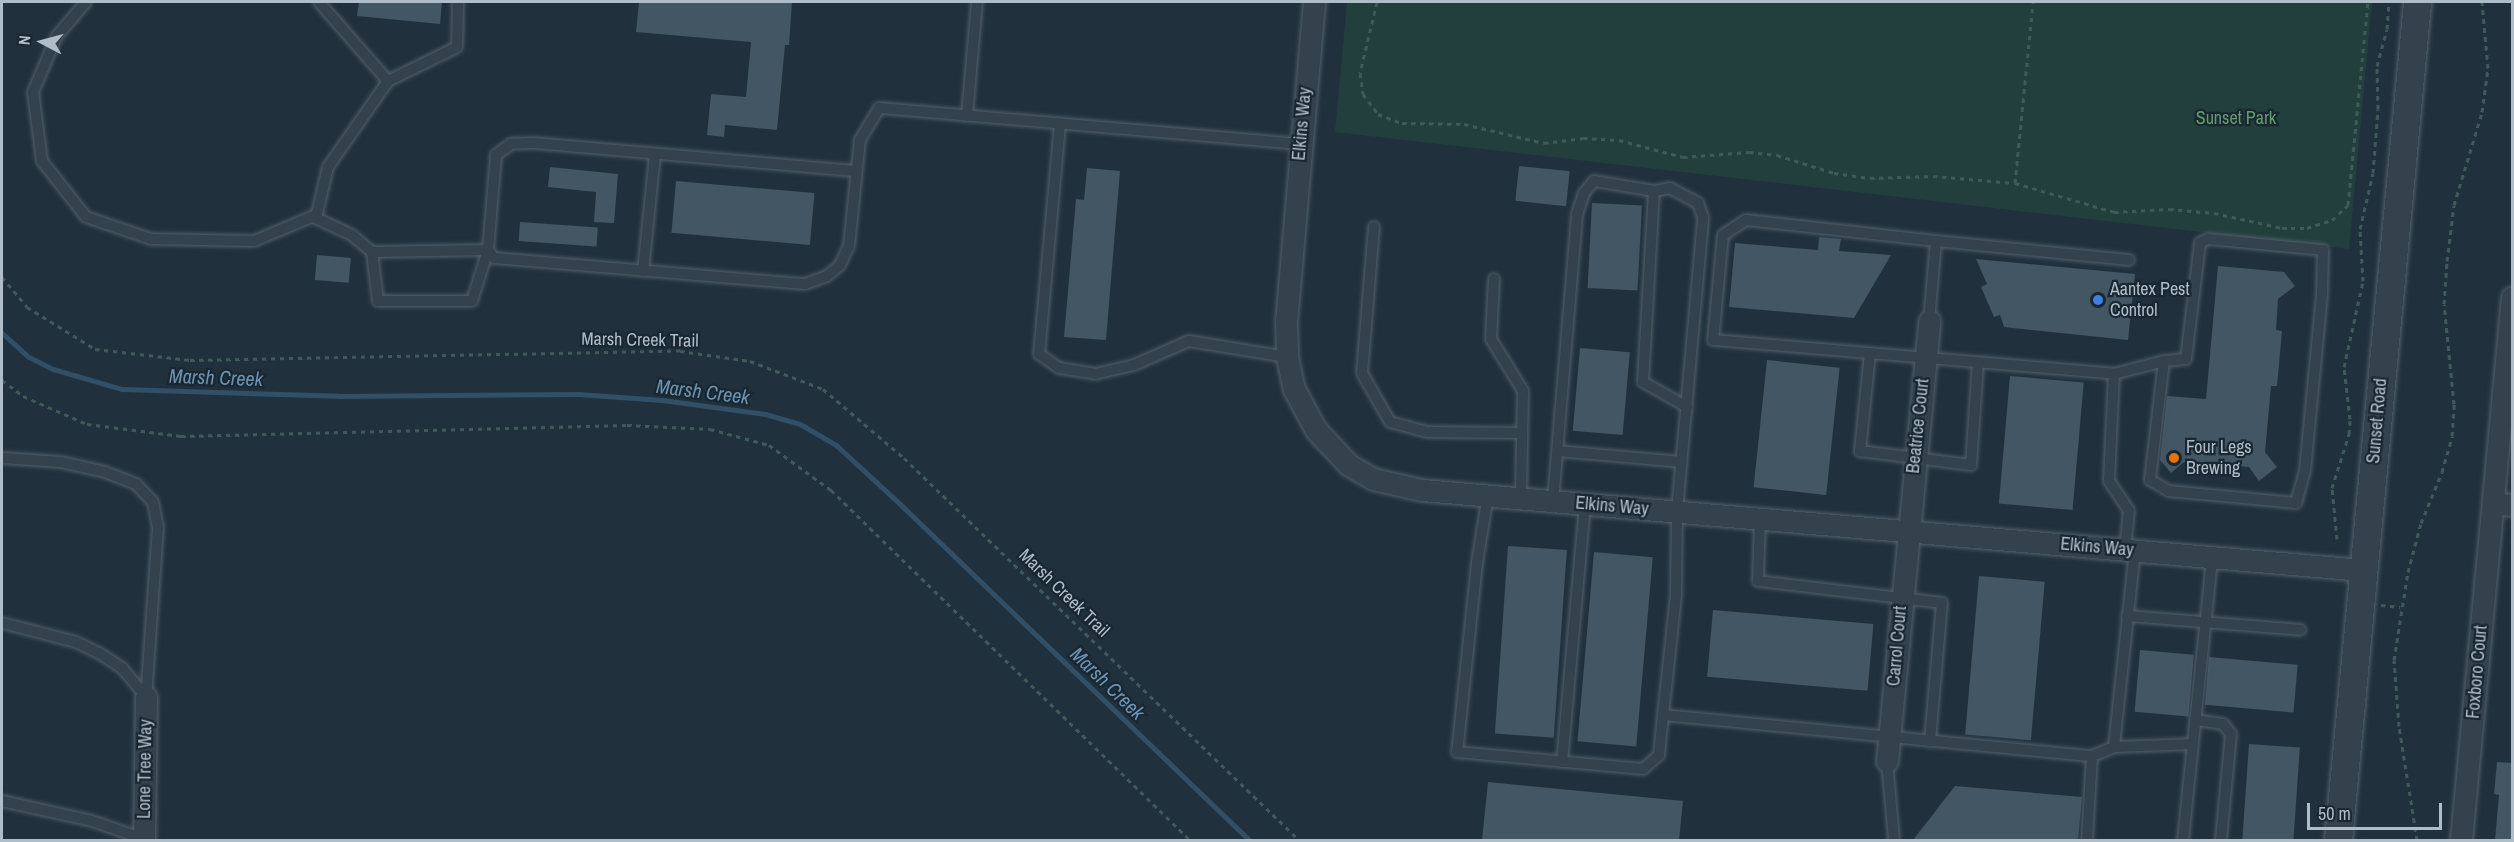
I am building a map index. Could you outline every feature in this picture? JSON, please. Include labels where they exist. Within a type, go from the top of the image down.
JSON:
[{"type":"street","name":"Elkins Way","points":[[1314,2],[1286,321],[1287,357],[1294,389],[1316,430],[1349,465],[1372,479],[1422,489],[1585,504],[2363,570]]},
{"type":"street","name":"Sunset Road","points":[[2338,840],[2417,2]]},
{"type":"street","name":"Foxboro Court","points":[[2461,840],[2503,504],[2512,297]]},
{"type":"street","name":"Beatrice Court","points":[[1907,531],[1929,321]]},
{"type":"street","name":"Carrol Court","points":[[1887,761],[1907,531]]},
{"type":"street","name":"Lone Tree Way","points":[[144,840],[146,698]]},
{"type":"lane","points":[[86,2],[57,36],[33,92],[42,161],[86,217],[151,239],[254,240],[316,215]]},
{"type":"lane","points":[[319,2],[388,81]]},
{"type":"lane","points":[[458,2],[457,47],[388,81],[328,166],[316,218],[352,235],[372,252],[488,250]]},
{"type":"lane","points":[[966,116],[977,2]]},
{"type":"lane","points":[[488,250],[494,258],[806,284],[827,276],[840,265],[849,246],[860,140],[879,108],[1300,144]]},
{"type":"lane","points":[[1060,124],[1039,354],[1059,368],[1095,374],[1134,365],[1189,341],[1287,357]]},
{"type":"lane","points":[[372,252],[378,301],[472,301],[488,250],[496,155],[511,144],[534,143],[855,171]]},
{"type":"lane","points":[[643,271],[655,154]]},
{"type":"lane","points":[[1488,495],[1477,563],[1457,752],[1643,769],[1659,755],[1664,715],[1676,596],[1677,511],[1703,217],[1698,203],[1670,188],[1654,191],[1594,181],[1584,193],[1577,215],[1553,501]]},
{"type":"lane","points":[[1654,191],[1643,382],[1687,407]]},
{"type":"lane","points":[[2129,260],[1746,220],[1723,235],[1713,340],[2114,374],[2164,361],[2186,359],[2200,243],[2208,239],[2243,240],[2323,249],[2322,294],[2305,470],[2296,503],[2169,491],[2150,480],[2164,361]]},
{"type":"lane","points":[[1374,227],[1362,373],[1390,422],[1428,432],[1522,433]]},
{"type":"lane","points":[[1929,321],[1936,241]]},
{"type":"lane","points":[[1494,279],[1491,339],[1523,391],[1521,498]]},
{"type":"lane","points":[[1870,353],[1860,451],[1971,465],[1978,362]]},
{"type":"lane","points":[[2114,374],[2109,481],[2129,511],[2130,550],[2127,616],[2114,747]]},
{"type":"lane","points":[[1558,451],[1682,462]]},
{"type":"lane","points":[[2,458],[60,462],[105,472],[136,484],[153,502],[159,527],[146,698]]},
{"type":"lane","points":[[1562,762],[1585,504]]},
{"type":"lane","points":[[1760,518],[1758,581],[1942,603],[1929,741]]},
{"type":"lane","points":[[2183,840],[2212,557]]},
{"type":"lane","points":[[2127,616],[2300,630]]},
{"type":"lane","points":[[2,623],[76,642],[99,653],[122,668],[146,698]]},
{"type":"lane","points":[[1664,715],[2092,756],[2114,747],[2193,744]]},
{"type":"lane","points":[[2195,720],[2227,725],[2231,734],[2221,840]]},
{"type":"lane","points":[[2087,840],[2092,756]]},
{"type":"lane","points":[[1887,761],[1894,840]]},
{"type":"lane","points":[[2,801],[92,821],[144,840]]},
{"type":"path","points":[[1377,2],[1360,73],[1363,94],[1378,114],[1402,123],[1464,124],[1544,143],[1582,138],[1619,140],[1683,157],[1749,152],[1777,155],[1834,173],[1870,178],[1933,176],[2015,183],[2114,212],[2169,209],[2203,212],[2282,228],[2307,228],[2332,220],[2348,205],[2368,2]]},
{"type":"path","points":[[2015,183],[2033,2]]},
{"type":"path","points":[[2337,539],[2332,488],[2349,434],[2350,419],[2344,367],[2363,281],[2360,229],[2373,173],[2377,66],[2387,29],[2389,2]]},
{"type":"path","points":[[2417,840],[2399,726],[2394,660],[2400,607],[2421,523],[2442,472],[2452,436],[2454,404],[2444,304],[2454,205],[2482,112],[2488,68],[2482,2]]},
{"type":"path","name":"Marsh Creek Trail","points":[[2,277],[27,307],[94,349],[190,360],[680,351],[750,361],[823,388],[904,458],[1299,840]]},
{"type":"path","points":[[2,380],[23,396],[87,424],[181,436],[627,425],[710,429],[769,445],[831,489],[1190,840]]},
{"type":"path","points":[[2376,604],[2400,607]]},
{"type":"green space","name":"Sunset Park","points":[[1347,2],[2372,2],[2349,249],[1335,132]]},
{"type":"building","points":[[359,2],[442,2],[440,24],[357,16]]},
{"type":"building","points":[[639,2],[792,2],[789,45],[785,45],[777,130],[725,125],[724,137],[707,135],[711,94],[746,97],[751,42],[636,32]]},
{"type":"building","points":[[1519,166],[1570,171],[1566,206],[1515,201]]},
{"type":"building","points":[[550,167],[618,174],[614,223],[594,222],[596,192],[548,187]]},
{"type":"building","points":[[1087,168],[1120,171],[1106,340],[1064,337],[1076,199],[1084,200]]},
{"type":"building","points":[[676,181],[814,193],[810,245],[671,233]]},
{"type":"building","points":[[1592,203],[1642,206],[1637,291],[1588,288]]},
{"type":"building","points":[[520,222],[598,227],[596,246],[519,241]]},
{"type":"building","points":[[1819,237],[1841,239],[1839,251],[1891,255],[1854,318],[1729,307],[1735,243],[1818,250]]},
{"type":"building","points":[[317,255],[351,258],[349,283],[315,280]]},
{"type":"building","points":[[1976,259],[2135,274],[2128,340],[2004,327],[2000,315],[1994,317],[1981,287],[1987,284]]},
{"type":"building","points":[[2218,266],[2284,272],[2295,286],[2278,299],[2276,330],[2282,331],[2277,386],[2271,386],[2265,452],[2277,467],[2259,481],[2249,467],[2184,462],[2171,473],[2160,460],[2167,396],[2206,399]]},
{"type":"building","points":[[1580,348],[1630,352],[1623,435],[1573,431]]},
{"type":"building","points":[[1767,360],[1840,368],[1826,495],[1754,487]]},
{"type":"building","points":[[2010,376],[2084,382],[2073,510],[1999,504]]},
{"type":"building","points":[[1508,546],[1567,550],[1554,738],[1495,734]]},
{"type":"building","points":[[1594,552],[1653,557],[1636,746],[1577,741]]},
{"type":"building","points":[[1979,576],[2045,582],[2031,740],[1965,734]]},
{"type":"building","points":[[1713,610],[1873,624],[1868,691],[1707,677]]},
{"type":"building","points":[[2140,650],[2194,655],[2188,716],[2135,712]]},
{"type":"building","points":[[2209,657],[2298,665],[2293,713],[2205,705]]},
{"type":"building","points":[[2249,744],[2300,748],[2293,840],[2242,840]]},
{"type":"building","points":[[2497,762],[2512,763],[2512,840],[2495,840],[2499,795],[2494,794]]},
{"type":"building","points":[[1488,782],[1683,801],[1679,840],[1482,840]]},
{"type":"building","points":[[1955,786],[2082,797],[2078,840],[1913,840]]},
{"type":"waterway","name":"Marsh Creek","points":[[2,333],[29,357],[53,369],[122,389],[339,396],[578,394],[662,400],[765,414],[800,424],[836,445],[901,505],[1249,840]]},
{"type":"place","name":"Aantex Pest Control","points":[[2098,300]]},
{"type":"place","name":"Four Legs Brewing","points":[[2174,458]]}]
